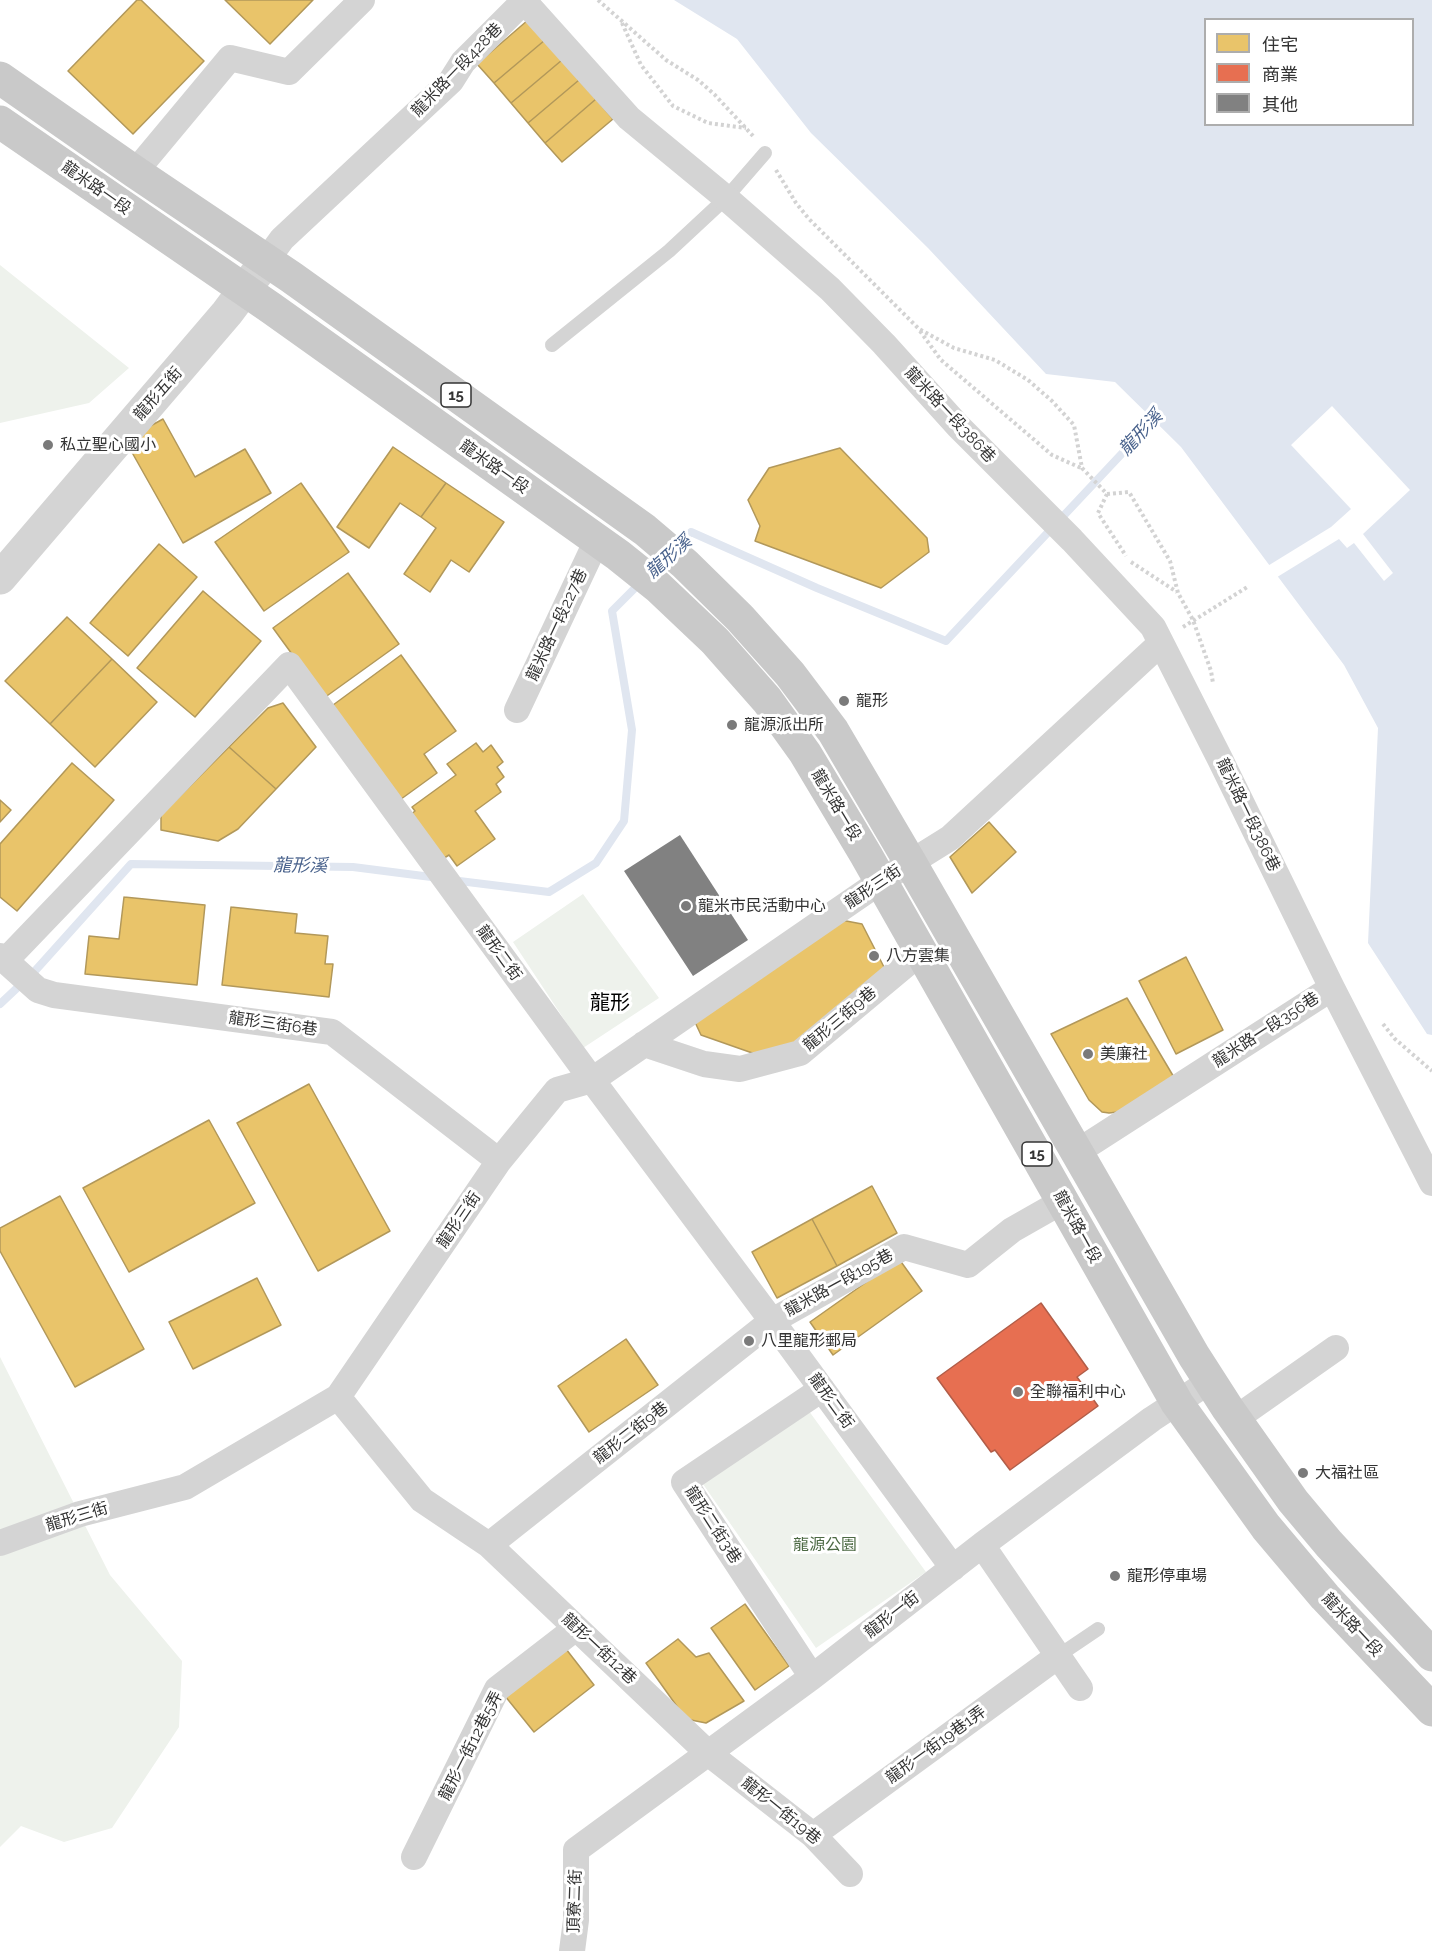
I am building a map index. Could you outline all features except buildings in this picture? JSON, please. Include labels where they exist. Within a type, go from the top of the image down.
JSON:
[{"type":"main road","name":"15","points":[[0,78],[266,261],[645,530],[685,564],[740,618],[790,674],[833,731],[1210,1381],[1235,1419],[1293,1501],[1329,1544],[1432,1655]]},
{"type":"main road","name":"龍米路一段","points":[[0,122],[244,290],[608,547],[658,587],[716,641],[767,700],[805,753],[881,881],[1177,1403],[1266,1527],[1325,1597],[1432,1710]]},
{"type":"main road","points":[[716,641],[740,618]]},
{"type":"street","points":[[135,172],[230,58],[289,72],[362,0]]},
{"type":"street","name":"龍米路一段428巷","points":[[266,261],[282,239],[451,81],[463,62],[524,1],[628,118],[726,198]]},
{"type":"street","name":"龍米路一段386巷","points":[[726,198],[830,289],[884,344],[957,426],[1072,540],[1153,627],[1332,988]]},
{"type":"street","name":"龍形五街","points":[[0,579],[227,313],[266,261]]},
{"type":"street","name":"龍米路一段227巷","points":[[517,710],[608,547]]},
{"type":"street","points":[[910,862],[950,838],[1161,643]]},
{"type":"street","name":"龍形二街","points":[[7,961],[289,665],[953,1568]]},
{"type":"street","name":"龍形三街","points":[[0,1543],[80,1514],[184,1486],[338,1397],[499,1161],[557,1090],[592,1080],[910,862]]},
{"type":"street","name":"龍形三街9巷","points":[[644,1044],[704,1064],[740,1069],[800,1053],[921,952]]},
{"type":"street","name":"龍形三街6巷","points":[[7,961],[38,990],[54,995],[332,1032],[499,1161]]},
{"type":"street","name":"龍米路一段356巷","points":[[1077,1152],[1332,988],[1432,1183]]},
{"type":"street","name":"龍米路一段195巷","points":[[772,1321],[904,1247],[968,1266],[1012,1230],[1063,1201]]},
{"type":"street","name":"龍形二街9巷","points":[[489,1545],[772,1321]]},
{"type":"street","points":[[1235,1419],[1336,1348]]},
{"type":"street","name":"龍形一街","points":[[576,1850],[812,1677],[982,1545],[1152,1419],[1210,1381]]},
{"type":"street","name":"龍形二街3巷","points":[[812,1677],[684,1482],[822,1389]]},
{"type":"street","name":"龍形一街12巷","points":[[338,1397],[422,1500],[489,1545],[708,1753]]},
{"type":"street","points":[[982,1545],[1080,1688]]},
{"type":"street","name":"龍形一街12巷5弄","points":[[414,1857],[497,1689],[576,1628]]},
{"type":"street","name":"龍形一街19巷1弄","points":[[813,1835],[1058,1656]]},
{"type":"street","name":"龍形一街19巷","points":[[708,1753],[813,1835],[850,1874]]},
{"type":"street","name":"頂寮二街","points":[[572,1951],[576,1920],[576,1850]]},
{"type":"lane","points":[[552,345],[669,251],[726,198],[765,153]]},
{"type":"lane","points":[[1058,1656],[1098,1629]]},
{"type":"path","points":[[621,22],[641,65],[674,106],[708,123],[747,128]]},
{"type":"path","points":[[1082,468],[1074,425],[1036,387],[995,360],[954,348],[919,329],[941,360],[1052,455],[1082,468],[1107,494]]},
{"type":"path","points":[[1107,494],[1129,492],[1170,561],[1178,593],[1193,620],[1211,671]]},
{"type":"path","points":[[1107,494],[1098,513],[1129,561],[1178,593]]},
{"type":"path","points":[[1161,643],[1193,620],[1249,586]]},
{"type":"green space","points":[[0,265],[129,368],[89,403],[0,423]]},
{"type":"green space","points":[[583,894],[659,998],[583,1048],[513,942]]},
{"type":"green space","points":[[0,1357],[110,1575],[182,1661],[179,1727],[112,1828],[64,1842],[21,1826],[0,1847]]},
{"type":"green space","name":"龍源公園","points":[[806,1407],[926,1572],[816,1648],[703,1484]]},
{"type":"shaded area","points":[[674,0],[1432,0],[1432,1035],[1427,1034],[1368,943],[1378,728],[1344,665],[1181,447],[1115,382],[1046,374],[928,248],[811,133],[737,39]]},
{"type":"pier","points":[[1332,406],[1410,490],[1363,534],[1393,573],[1384,581],[1354,543],[1347,548],[1339,539],[1274,579],[1266,567],[1331,527],[1351,509],[1291,445]]},
{"type":"waterway","name":"龍形溪","points":[[676,547],[691,532],[817,588],[946,641],[1160,413]]},
{"type":"waterway","name":"龍形溪","points":[[451,880],[549,892],[596,863],[624,821],[632,730],[612,611],[642,581]]},
{"type":"waterway","name":"龍形溪","points":[[0,1004],[34,972],[131,864],[353,867],[439,878]]},
{"type":"place","name":"私立聖心國小","points":[[48,445]]},
{"type":"place","name":"龍形","points":[[844,701]]},
{"type":"place","name":"龍源派出所","points":[[732,725]]},
{"type":"place","name":"龍米市民活動中心","points":[[686,906]]},
{"type":"place","name":"八方雲集","points":[[874,956]]},
{"type":"place","name":"美廉社","points":[[1088,1054]]},
{"type":"place","name":"八里龍形郵局","points":[[749,1341]]},
{"type":"place","name":"全聯福利中心","points":[[1018,1392]]},
{"type":"place","name":"大福社區","points":[[1303,1473]]},
{"type":"place","name":"龍形停車場","points":[[1115,1576]]},
{"type":"district","name":"龍形","points":[[610,1003]]}]
